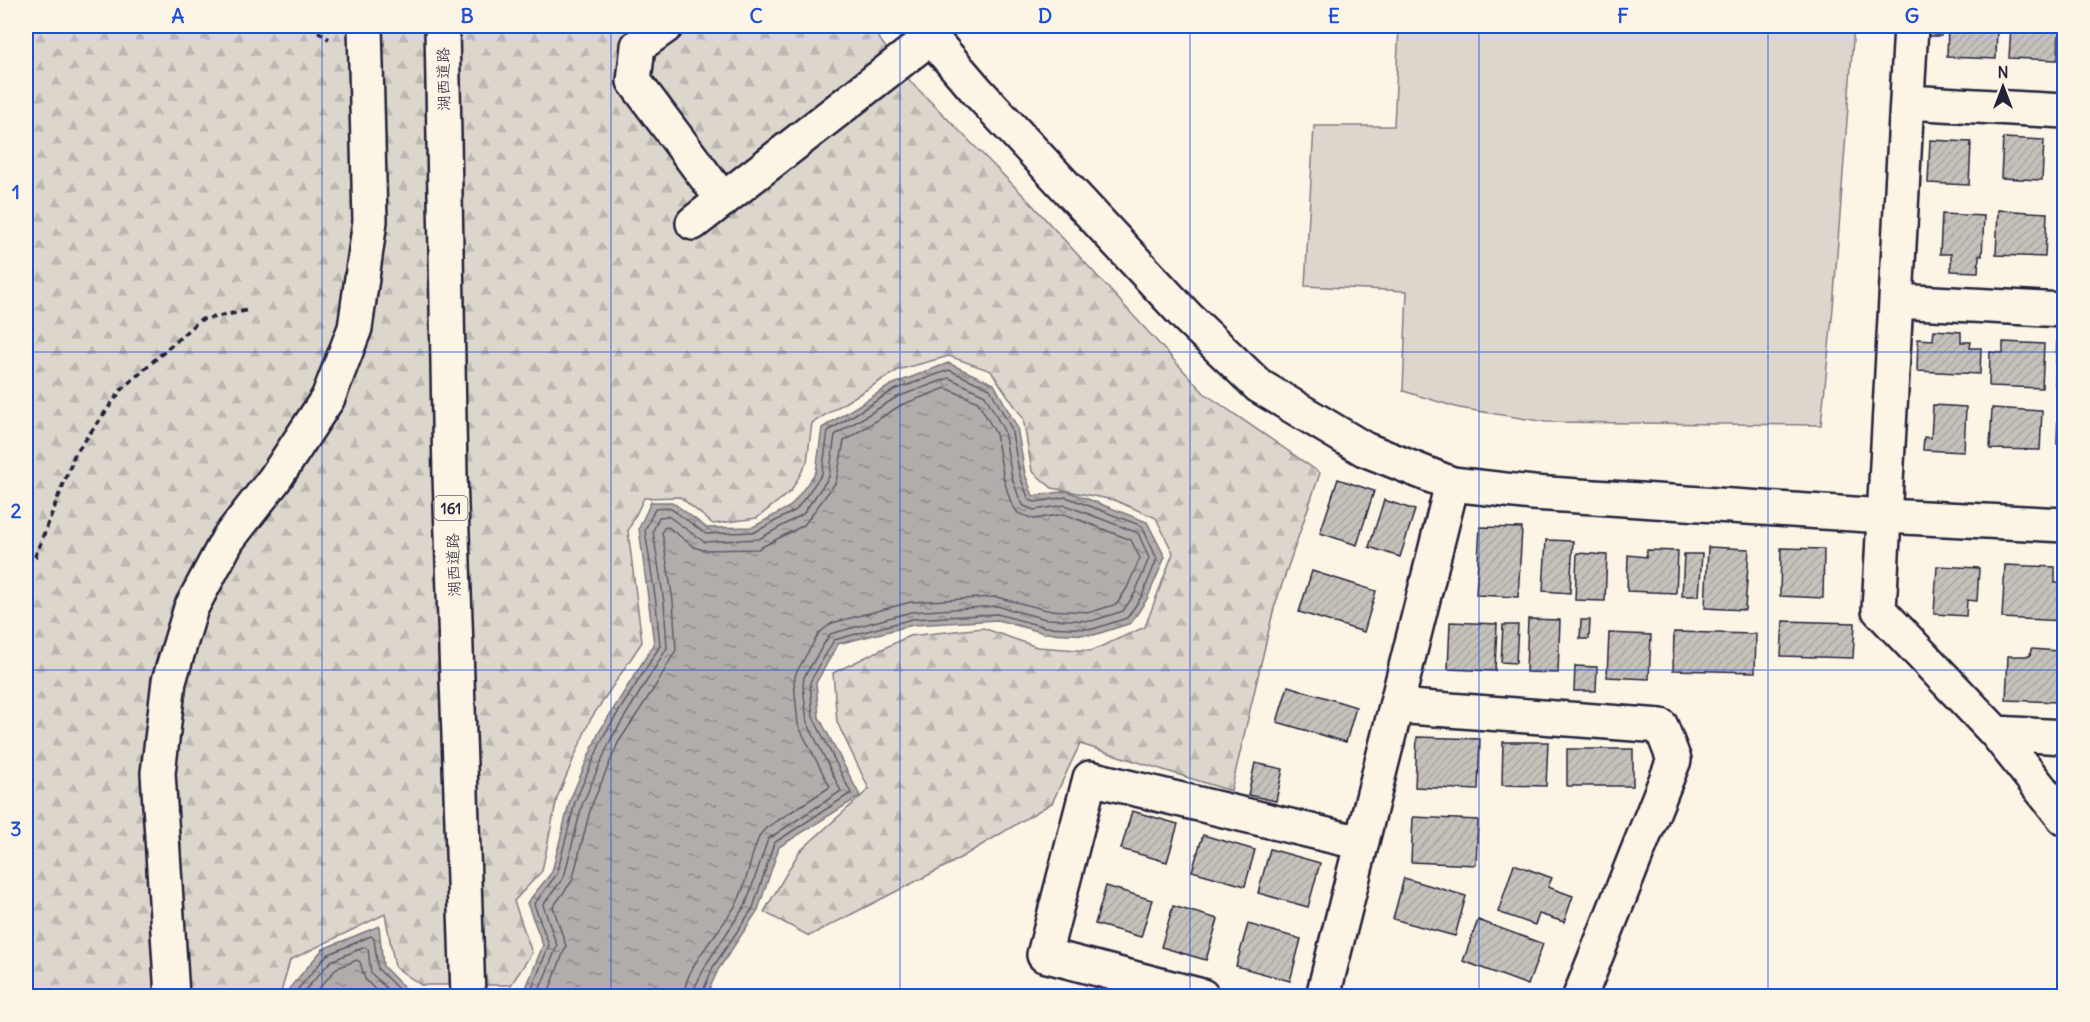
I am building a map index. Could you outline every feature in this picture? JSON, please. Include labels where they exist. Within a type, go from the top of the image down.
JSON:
[{"type":"main road","points":[[172,996],[158,772],[169,681],[191,608],[228,538],[274,480],[328,398],[355,328],[370,221],[365,26]]},
{"type":"main road","name":"湖西道路","points":[[442,26],[450,476],[467,994]]},
{"type":"main road","points":[[666,26],[638,46],[634,81],[723,200]]},
{"type":"main road","points":[[1911,26],[1879,610],[1996,733],[2064,818]]},
{"type":"main road","points":[[693,223],[926,32],[1187,317],[1259,386],[1364,448],[1452,484],[1533,493],[1884,516],[2064,525]]},
{"type":"main road","points":[[1907,102],[2064,111]]},
{"type":"main road","points":[[1896,301],[2064,310]]},
{"type":"main road","points":[[1323,996],[1452,484]]},
{"type":"main road","points":[[1396,706],[1661,726],[1674,760],[1580,996]]},
{"type":"main road","points":[[1996,733],[2064,737]]},
{"type":"main road","points":[[1202,996],[1044,955],[1090,778],[1361,843]]},
{"type":"path","points":[[26,563],[35,557],[75,454],[122,389],[200,320],[249,310]]},
{"type":"green space","points":[[26,26],[870,26],[911,82],[1026,198],[1204,393],[1320,473],[1274,608],[1231,791],[1080,744],[1052,803],[950,864],[809,936],[764,912],[799,852],[869,789],[837,722],[833,673],[909,636],[983,628],[1037,647],[1091,651],[1145,627],[1173,553],[1156,518],[1114,500],[1052,488],[1032,471],[1023,418],[991,371],[949,356],[898,370],[812,423],[807,462],[791,491],[757,518],[713,524],[680,497],[644,498],[628,531],[642,642],[590,720],[557,798],[542,871],[514,901],[532,953],[511,985],[421,985],[395,967],[385,914],[290,960],[280,996],[26,996]]},
{"type":"green space","points":[[1399,26],[1854,26],[1833,308],[1821,425],[1546,422],[1459,408],[1403,391],[1407,291],[1305,286],[1314,126],[1394,126]]},
{"type":"water","points":[[948,363],[994,384],[1017,427],[1025,474],[1033,496],[1067,491],[1147,522],[1165,557],[1147,599],[1131,623],[1094,635],[1044,633],[998,620],[913,625],[838,644],[816,683],[819,717],[860,796],[779,847],[758,910],[718,970],[706,996],[286,996],[287,991],[323,949],[379,926],[383,966],[411,995],[524,993],[543,945],[527,903],[552,872],[570,800],[599,732],[654,644],[639,528],[651,502],[672,502],[707,528],[753,527],[791,506],[816,472],[822,428],[891,385]]},
{"type":"building","points":[[1922,26],[1941,26],[1941,36],[1922,36]]},
{"type":"building","points":[[1948,26],[1997,26],[1996,59],[1947,57]]},
{"type":"building","points":[[2011,26],[2059,26],[2058,60],[2009,58]]},
{"type":"building","points":[[2003,138],[2044,140],[2042,180],[2001,178]]},
{"type":"building","points":[[1930,140],[1971,142],[1969,185],[1928,183]]},
{"type":"building","points":[[1998,210],[2047,213],[2045,257],[1996,255]]},
{"type":"building","points":[[1942,214],[1984,216],[1982,256],[1979,255],[1978,272],[1951,271],[1951,254],[1940,254]]},
{"type":"building","points":[[1934,330],[1961,332],[1961,342],[1971,342],[1970,348],[1981,348],[1980,374],[1917,371],[1918,339],[1933,340]]},
{"type":"building","points":[[2003,342],[2044,344],[2042,388],[1989,386],[1990,352],[2003,353]]},
{"type":"building","points":[[2057,342],[2064,343],[2064,387],[2055,386]]},
{"type":"building","points":[[1933,405],[1966,407],[1964,452],[1923,450],[1924,437],[1931,438]]},
{"type":"building","points":[[1992,408],[2042,411],[2040,450],[1990,449]]},
{"type":"building","points":[[2058,415],[2064,416],[2064,444],[2057,444]]},
{"type":"building","points":[[1338,479],[1374,491],[1357,545],[1320,533]]},
{"type":"building","points":[[1384,500],[1415,510],[1400,557],[1369,547]]},
{"type":"building","points":[[1480,527],[1522,528],[1518,597],[1476,595]]},
{"type":"building","points":[[1546,540],[1573,541],[1570,593],[1543,591]]},
{"type":"building","points":[[1708,547],[1749,549],[1745,610],[1705,608]]},
{"type":"building","points":[[1781,548],[1824,549],[1823,598],[1780,596]]},
{"type":"building","points":[[1647,550],[1678,551],[1676,593],[1627,591],[1628,555],[1646,557]]},
{"type":"building","points":[[1577,553],[1607,555],[1605,601],[1575,600]]},
{"type":"building","points":[[1684,554],[1702,554],[1699,596],[1682,596]]},
{"type":"building","points":[[2005,565],[2055,567],[2055,583],[2064,583],[2064,621],[2002,618]]},
{"type":"building","points":[[1937,566],[1979,568],[1977,601],[1967,600],[1966,616],[1934,614]]},
{"type":"building","points":[[1312,571],[1376,591],[1364,632],[1299,612]]},
{"type":"building","points":[[1528,619],[1560,620],[1558,673],[1526,672]]},
{"type":"building","points":[[1581,620],[1590,620],[1589,639],[1580,639]]},
{"type":"building","points":[[1783,621],[1855,623],[1853,658],[1781,656]]},
{"type":"building","points":[[1450,622],[1497,624],[1495,671],[1448,669]]},
{"type":"building","points":[[1503,625],[1518,625],[1516,663],[1501,662]]},
{"type":"building","points":[[1674,632],[1756,634],[1755,672],[1673,670]]},
{"type":"building","points":[[1609,633],[1651,635],[1649,679],[1607,677]]},
{"type":"building","points":[[2031,649],[2059,651],[2057,702],[2006,700],[2008,656],[2030,656]]},
{"type":"building","points":[[1575,666],[1597,667],[1596,691],[1574,691]]},
{"type":"building","points":[[1288,686],[1356,707],[1346,742],[1277,722]]},
{"type":"building","points":[[1417,737],[1480,739],[1478,790],[1415,787]]},
{"type":"building","points":[[1503,742],[1548,742],[1546,786],[1502,785]]},
{"type":"building","points":[[1567,749],[1633,749],[1633,786],[1567,786]]},
{"type":"building","points":[[1255,763],[1283,769],[1276,801],[1248,795]]},
{"type":"building","points":[[1132,811],[1178,824],[1167,862],[1121,849]]},
{"type":"building","points":[[1413,817],[1478,820],[1476,865],[1411,862]]},
{"type":"building","points":[[1203,835],[1255,850],[1245,886],[1192,871]]},
{"type":"building","points":[[1270,849],[1320,863],[1308,907],[1258,893]]},
{"type":"building","points":[[1514,864],[1552,878],[1548,887],[1573,896],[1564,922],[1539,914],[1535,925],[1498,912]]},
{"type":"building","points":[[1404,878],[1466,896],[1455,936],[1393,919]]},
{"type":"building","points":[[1106,886],[1152,900],[1141,937],[1095,924]]},
{"type":"building","points":[[1173,906],[1218,919],[1206,960],[1161,947]]},
{"type":"building","points":[[1478,920],[1543,944],[1528,985],[1463,961]]},
{"type":"building","points":[[1248,924],[1301,939],[1290,981],[1236,966]]},
{"type":"building","points":[[1369,992],[1384,996],[1367,996]]}]
